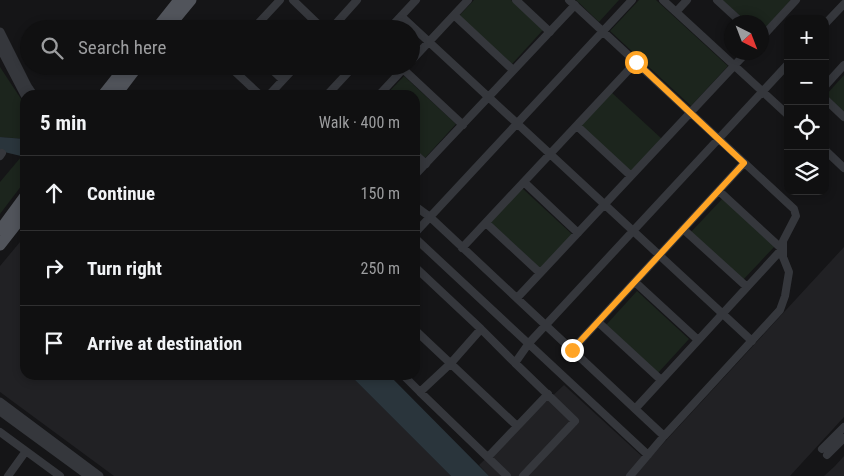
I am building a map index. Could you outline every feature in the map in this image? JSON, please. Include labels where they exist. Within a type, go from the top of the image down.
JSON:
[{"type":"main road","points":[[173,20],[180,0]]},
{"type":"main road","points":[[175,20],[191,0]]},
{"type":"main road","points":[[106,90],[119,75]]},
{"type":"main road","points":[[120,90],[131,75]]},
{"type":"main road","points":[[0,230],[20,203]]},
{"type":"main road","points":[[0,246],[20,220]]},
{"type":"street","points":[[261,20],[280,0]]},
{"type":"street","points":[[292,0],[313,20]]},
{"type":"street","points":[[338,20],[357,0]]},
{"type":"street","points":[[397,20],[416,0]]},
{"type":"street","points":[[420,52],[468,0]]},
{"type":"street","points":[[516,0],[550,32]]},
{"type":"street","points":[[420,228],[632,0]]},
{"type":"street","points":[[663,0],[784,111]]},
{"type":"street","points":[[676,12],[687,0]]},
{"type":"street","points":[[717,0],[733,15]]},
{"type":"street","points":[[769,30],[796,0]]},
{"type":"street","points":[[420,170],[550,32],[572,3],[794,209],[796,216],[783,241],[783,257],[789,272],[785,296],[780,310],[664,436],[630,476]]},
{"type":"street","points":[[829,20],[844,4]]},
{"type":"street","points":[[454,15],[513,70]]},
{"type":"street","points":[[401,16],[405,20]]},
{"type":"street","points":[[0,32],[20,72]]},
{"type":"street","points":[[420,34],[752,341]]},
{"type":"street","points":[[0,47],[22,90]]},
{"type":"street","points":[[517,298],[740,60]]},
{"type":"street","points":[[462,248],[636,62]]},
{"type":"street","points":[[829,82],[844,65]]},
{"type":"street","points":[[515,363],[545,325],[784,68]]},
{"type":"street","points":[[22,75],[30,90]]},
{"type":"street","points":[[239,75],[255,90]]},
{"type":"street","points":[[278,75],[283,80]]},
{"type":"street","points":[[274,90],[288,75]]},
{"type":"street","points":[[332,90],[346,75]]},
{"type":"street","points":[[384,90],[398,75]]},
{"type":"street","points":[[412,75],[462,125]]},
{"type":"street","points":[[829,104],[844,117]]},
{"type":"street","points":[[577,126],[631,176]]},
{"type":"street","points":[[829,154],[844,168]]},
{"type":"street","points":[[420,159],[426,164]]},
{"type":"street","points":[[572,350],[744,163]]},
{"type":"street","points":[[524,182],[578,233]]},
{"type":"street","points":[[719,191],[782,249]]},
{"type":"street","points":[[420,210],[664,436]]},
{"type":"street","points":[[486,223],[540,274]]},
{"type":"street","points":[[683,229],[747,287]]},
{"type":"street","points":[[420,243],[648,455]]},
{"type":"street","points":[[635,409],[782,249]]},
{"type":"street","points":[[420,272],[481,328],[575,421],[523,476]]},
{"type":"street","points":[[635,282],[698,340]]},
{"type":"street","points":[[598,322],[661,380]]},
{"type":"street","points":[[420,392],[451,363],[481,328]]},
{"type":"street","points":[[420,335],[517,426]]},
{"type":"street","points":[[408,380],[507,476]]},
{"type":"street","points":[[488,457],[548,394]]},
{"type":"street","points":[[0,402],[99,476]]},
{"type":"street","points":[[0,411],[89,476]]},
{"type":"street","points":[[844,427],[825,452],[844,438]]},
{"type":"street","points":[[0,432],[56,475]]},
{"type":"street","points":[[8,476],[26,451]]},
{"type":"shaded area","points":[[474,0],[511,0],[543,30],[512,64],[459,16]]},
{"type":"shaded area","points":[[576,0],[619,0],[599,22]]},
{"type":"shaded area","points":[[639,0],[656,0],[728,66],[691,106],[610,31]]},
{"type":"shaded area","points":[[722,0],[791,0],[769,24],[769,15],[739,15]]},
{"type":"shaded area","points":[[0,67],[20,97],[20,139],[0,137]]},
{"type":"shaded area","points":[[844,75],[844,112],[829,98],[829,92]]},
{"type":"shaded area","points":[[404,76],[419,90],[391,90]]},
{"type":"shaded area","points":[[420,91],[456,124],[425,158],[420,154]]},
{"type":"shaded area","points":[[610,91],[662,139],[630,173],[578,125]]},
{"type":"shaded area","points":[[0,137],[20,139],[20,156],[0,151]]},
{"type":"shaded area","points":[[20,158],[20,188],[0,214],[0,182]]},
{"type":"shaded area","points":[[522,188],[574,236],[542,270],[490,222]]},
{"type":"shaded area","points":[[723,198],[775,246],[743,280],[691,232]]},
{"type":"shaded area","points":[[20,242],[20,380],[355,380],[451,476],[114,476],[0,392],[0,266]]},
{"type":"shaded area","points":[[844,247],[844,417],[790,476],[489,476],[479,465],[564,385],[647,461]]},
{"type":"shaded area","points":[[637,291],[689,339],[658,373],[606,325]]},
{"type":"shaded area","points":[[355,380],[394,380],[489,476],[451,476]]},
{"type":"shaded area","points":[[844,456],[844,476],[824,476],[835,466]]},
{"type":"route","points":[[572,350],[744,163],[636,62]]}]
